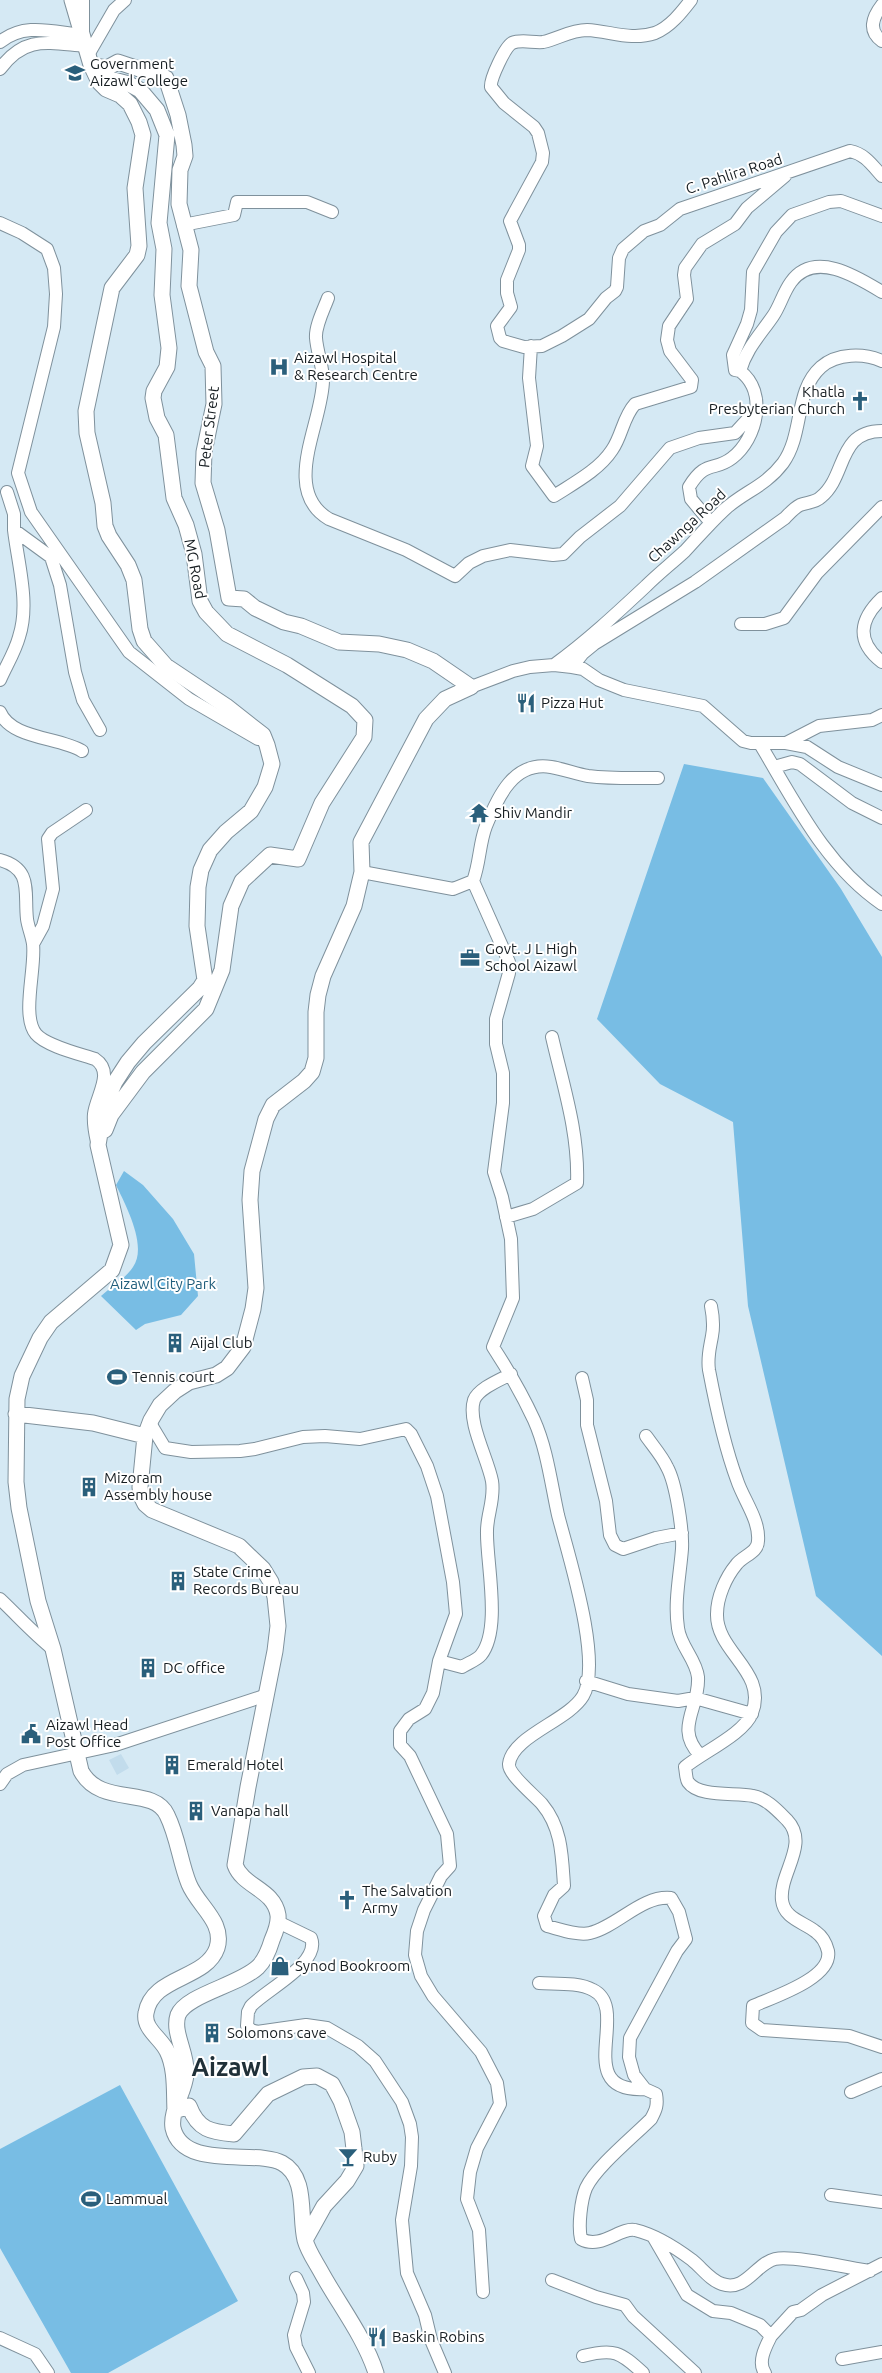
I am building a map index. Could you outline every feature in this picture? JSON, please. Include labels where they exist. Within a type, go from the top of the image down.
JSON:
[{"type":"main road","points":[[72,0],[99,82],[106,89],[120,95],[130,104],[140,122],[143,135],[135,188],[139,246],[137,255],[112,288],[86,411],[87,433],[103,503],[105,526],[108,536],[128,565],[134,580],[140,629],[144,641],[166,666],[262,735],[268,745],[272,764],[265,787],[251,810],[226,832],[210,850],[202,870],[198,886],[197,926],[206,980],[197,992],[144,1043],[115,1082],[105,1104],[98,1145],[121,1245],[112,1270],[51,1322],[40,1338],[22,1376],[16,1414],[16,1482],[19,1508],[38,1601],[53,1649],[76,1754],[85,1779],[95,1788],[113,1795],[151,1801],[163,1809],[170,1824],[190,1885],[215,1923],[218,1939],[217,1948],[212,1956],[199,1968],[172,1982],[163,1989],[148,2005],[146,2012],[149,2028],[163,2043],[171,2060],[175,2111]]},
{"type":"main road","name":"Peter Street","points":[[87,50],[107,68],[118,62],[166,78],[178,115],[185,156],[180,170],[179,192],[183,225],[191,250],[189,276],[191,297],[203,335],[206,352],[213,366],[214,404],[204,452],[203,483],[207,502],[217,530],[229,598],[244,599],[255,608],[284,622],[301,626],[339,642],[379,644],[407,650],[433,661],[471,687]]},
{"type":"main road","name":"MG Road","points":[[87,50],[102,77],[129,84],[140,90],[157,110],[167,135],[159,223],[164,249],[162,295],[169,348],[167,366],[154,391],[154,398],[157,418],[166,435],[174,498],[186,525],[194,554],[200,601],[206,612],[227,634],[288,665],[352,706],[365,720],[364,737],[322,803],[298,859],[270,855],[242,881],[231,906],[222,970],[206,1009],[143,1072],[111,1115],[98,1145]]},
{"type":"main road","points":[[376,2373],[353,2323],[328,2284],[305,2240],[300,2191],[290,2169],[274,2160],[210,2156],[193,2150],[177,2137],[173,2124],[186,2075],[186,2062],[177,2028],[179,2013],[193,1999],[224,1988],[259,1966],[268,1951],[278,1922],[274,1903],[266,1893],[241,1875],[235,1865],[278,1626],[276,1597],[271,1582],[255,1559],[239,1546],[152,1510],[145,1504],[141,1496],[140,1487],[147,1430],[160,1405],[175,1391],[189,1382],[216,1375],[227,1368],[243,1347],[253,1309],[256,1288],[250,1200],[252,1171],[259,1141],[273,1105],[304,1081],[312,1072],[316,1058],[318,995],[324,976],[354,906],[362,872],[361,842],[426,719],[445,699],[471,687]]},
{"type":"main road","points":[[16,1414],[147,1430]]},
{"type":"main road","points":[[175,2111],[190,2106],[194,2118],[210,2132],[234,2134],[268,2094],[303,2078],[317,2076],[332,2084],[341,2101],[352,2132],[356,2153],[356,2166],[347,2182],[324,2206],[305,2240]]},
{"type":"street","points":[[83,0],[87,50]]},
{"type":"street","points":[[87,50],[114,10],[125,0]]},
{"type":"street","name":"C. Pahlira Road","points":[[691,0],[671,23],[654,33],[633,37],[581,30],[562,34],[545,41],[512,44],[507,49],[491,81],[491,87],[495,94],[538,133],[542,162],[510,221],[519,250],[507,280],[507,294],[511,307],[498,326],[500,338],[503,341],[542,346],[589,318],[617,287],[619,258],[623,249],[644,231],[660,224],[680,209],[850,151],[859,152],[882,176]]},
{"type":"street","points":[[882,5],[873,21],[872,28],[873,34],[882,41]]},
{"type":"street","points":[[0,42],[9,35],[21,30],[87,50]]},
{"type":"street","points":[[0,69],[13,53],[28,45],[56,42],[87,50]]},
{"type":"street","points":[[531,346],[529,378],[537,446],[532,466],[554,496],[584,476],[612,450],[634,404],[691,387],[692,380],[670,351],[667,340],[669,326],[687,299],[685,268],[702,244],[735,224],[747,208],[789,173]]},
{"type":"street","points":[[711,523],[691,499],[689,487],[704,468],[725,463],[740,452],[750,439],[757,409],[753,388],[748,377],[735,370],[733,355],[751,310],[754,272],[776,232],[792,215],[829,202],[841,201],[882,216]]},
{"type":"street","points":[[183,225],[234,215],[237,202],[308,202],[332,212]]},
{"type":"street","points":[[0,223],[22,233],[48,249],[54,268],[56,294],[54,328],[18,473],[30,512],[74,571],[129,652],[189,699],[235,724],[268,745]]},
{"type":"street","points":[[740,371],[744,357],[774,314],[786,289],[795,277],[806,269],[834,268],[882,292]]},
{"type":"street","points":[[328,298],[316,336],[323,379],[313,435],[306,458],[305,480],[308,494],[319,510],[329,519],[406,550],[455,576],[470,563],[484,556],[510,550],[553,555],[563,554],[580,537],[620,506],[670,448],[699,438],[735,433],[757,409]]},
{"type":"street","name":"Chawnga Road","points":[[554,665],[608,623],[729,506],[764,483],[787,457],[796,438],[806,388],[816,372],[828,361],[848,356],[861,356],[882,361]]},
{"type":"street","points":[[572,666],[583,652],[594,644],[695,582],[786,518],[795,508],[822,497],[831,486],[852,443],[869,432],[882,431]]},
{"type":"street","points":[[4,490],[25,496]]},
{"type":"street","points":[[0,680],[20,637],[23,611],[22,583],[14,530],[14,514],[4,490]]},
{"type":"street","points":[[741,624],[765,624],[784,618],[817,573],[882,507]]},
{"type":"street","points":[[14,530],[51,557],[60,586],[75,672],[84,700],[100,730]]},
{"type":"street","points":[[882,598],[870,611],[863,630],[870,649],[882,662]]},
{"type":"street","points":[[471,687],[513,671],[554,665],[572,666],[583,669],[599,680],[624,690],[703,706],[743,740],[760,744],[786,743],[807,747],[838,767],[882,785]]},
{"type":"street","points":[[0,712],[2,718],[18,731],[71,744],[82,751]]},
{"type":"street","points":[[786,743],[819,726],[872,720],[882,715]]},
{"type":"street","points":[[760,744],[802,816],[832,858],[849,878],[882,904]]},
{"type":"street","points":[[774,768],[795,762],[800,764],[852,803],[882,818]]},
{"type":"street","points":[[362,872],[453,889],[473,881],[478,870],[485,828],[495,805],[512,777],[528,769],[550,766],[586,776],[658,778]]},
{"type":"street","points":[[33,944],[43,926],[53,889],[48,839],[52,833],[86,810]]},
{"type":"street","points":[[0,860],[15,866],[25,879],[27,918],[33,944],[30,1013],[34,1032],[49,1043],[95,1059],[102,1063],[104,1068],[105,1076],[97,1095],[93,1124],[98,1145]]},
{"type":"street","points":[[473,881],[510,962],[510,973],[496,1019],[496,1044],[503,1073],[503,1103],[494,1172],[511,1239],[513,1298],[493,1347],[511,1374],[534,1420],[546,1457],[586,1631],[589,1666],[583,1695],[573,1708],[513,1751],[509,1765],[512,1774],[543,1805],[560,1839],[564,1886],[554,1895],[544,1916],[547,1926],[588,1934],[604,1928],[659,1897],[671,1898],[679,1912],[686,1939],[677,1951],[630,2038],[629,2057],[634,2075],[645,2089],[656,2094],[658,2103],[656,2111],[601,2169],[586,2188],[579,2230],[581,2239],[587,2242],[612,2237],[632,2229],[653,2236],[693,2260],[708,2276],[723,2284],[738,2284],[750,2278],[763,2264],[775,2259],[792,2258],[870,2271]]},
{"type":"street","points":[[506,1217],[532,1209],[577,1182],[578,1158],[574,1131],[552,1037]]},
{"type":"street","points":[[711,1306],[714,1322],[708,1352],[709,1368],[728,1455],[737,1482],[756,1524],[759,1542],[754,1551],[736,1563],[722,1589],[717,1614],[722,1637],[750,1674],[756,1696],[752,1714],[738,1732],[700,1755],[685,1767],[687,1782],[696,1789],[755,1796],[773,1807],[789,1822],[796,1838],[795,1853],[784,1881],[782,1900],[789,1915],[817,1933],[826,1943],[829,1956],[824,1967],[809,1980],[753,2006],[752,2023],[762,2030],[849,2036],[882,2047]]},
{"type":"street","points":[[439,1660],[462,1667],[481,1656],[486,1646],[491,1623],[492,1592],[487,1530],[492,1504],[492,1484],[476,1436],[473,1408],[475,1399],[480,1392],[511,1374]]},
{"type":"street","points":[[582,1378],[587,1400],[587,1425],[606,1501],[610,1535],[615,1545],[622,1549],[656,1538],[682,1533]]},
{"type":"street","points":[[147,1430],[165,1448],[198,1452],[254,1449],[303,1437],[325,1436],[360,1439],[400,1429],[409,1431],[427,1466],[435,1488],[453,1582],[456,1614],[439,1660],[433,1692],[425,1709],[408,1719],[400,1731],[400,1745],[410,1756],[447,1834],[450,1866],[441,1876],[424,1910],[417,1931],[415,1955],[421,1976],[433,1996],[481,2052],[497,2083],[500,2104],[477,2148],[470,2172],[467,2199],[479,2230],[483,2292]]},
{"type":"street","points":[[646,1436],[668,1469],[682,1533],[676,1609],[682,1646],[692,1659],[698,1676],[696,1698],[687,1737],[692,1747],[700,1755]]},
{"type":"street","points":[[0,1599],[22,1619],[31,1632],[53,1649]]},
{"type":"street","points":[[586,1681],[628,1694],[678,1701],[696,1698],[752,1714]]},
{"type":"street","points":[[0,1784],[7,1774],[23,1765],[115,1745],[267,1695]]},
{"type":"street","points":[[278,1922],[311,1938],[313,1949],[307,1960],[252,2006],[248,2012],[247,2026],[257,2032],[306,2025],[327,2028],[368,2054],[382,2070],[398,2096],[410,2124],[412,2137],[411,2166],[402,2220],[407,2273],[425,2315],[430,2340],[445,2373]]},
{"type":"street","points":[[539,1983],[594,1990],[602,1998],[606,2009],[607,2024],[606,2068],[612,2080],[621,2087],[632,2090],[645,2089]]},
{"type":"street","points":[[851,2092],[882,2079]]},
{"type":"street","points":[[831,2195],[882,2202]]},
{"type":"street","points":[[653,2236],[687,2295],[713,2311],[732,2313],[760,2325],[771,2336]]},
{"type":"street","points":[[765,2373],[762,2369],[763,2351],[771,2336],[794,2312],[801,2310],[822,2295],[882,2264]]},
{"type":"street","points":[[296,2278],[303,2293],[304,2302],[294,2335],[296,2347],[309,2373]]},
{"type":"street","points":[[552,2280],[596,2297],[625,2305],[633,2316],[695,2373]]},
{"type":"street","points":[[0,2338],[35,2354],[48,2373]]},
{"type":"street","points":[[583,2356],[600,2351],[612,2351],[624,2355],[643,2373]]},
{"type":"street","points":[[842,2359],[882,2352]]},
{"type":"shaded area","points":[[121,1754],[129,1768],[117,1775],[109,1760]]},
{"type":"green space","points":[[684,764],[763,778],[841,889],[882,957],[882,1656],[816,1596],[748,1306],[733,1122],[660,1084],[597,1019]]},
{"type":"green space","name":"Aizawl City Park","points":[[124,1171],[143,1185],[173,1219],[194,1254],[198,1296],[181,1315],[145,1324],[136,1330],[101,1296],[126,1275],[133,1267],[137,1258],[137,1237],[134,1225],[116,1185]]},
{"type":"green space","name":"Lammual","points":[[120,2085],[238,2301],[108,2373],[71,2373],[0,2248],[0,2149]]},
{"type":"place","name":"Government Aizawl College","points":[[75,73]]},
{"type":"place","name":"Aizawl Hospital & Research Centre","points":[[279,367]]},
{"type":"place","name":"Khatla Presbyterian Church","points":[[860,401]]},
{"type":"place","name":"Pizza Hut","points":[[526,703]]},
{"type":"place","name":"Shiv Mandir","points":[[479,813]]},
{"type":"place","name":"Govt. J L High School Aizawl","points":[[470,958]]},
{"type":"place","name":"Aijal Club","points":[[175,1343]]},
{"type":"place","name":"Tennis court","points":[[117,1377]]},
{"type":"place","name":"Mizoram Assembly house","points":[[89,1487]]},
{"type":"place","name":"State Crime Records Bureau","points":[[178,1581]]},
{"type":"place","name":"DC office","points":[[148,1668]]},
{"type":"place","name":"Aizawl Head Post Office","points":[[31,1734]]},
{"type":"place","name":"Emerald Hotel","points":[[172,1765]]},
{"type":"place","name":"Vanapa hall","points":[[196,1811]]},
{"type":"place","name":"The Salvation Army","points":[[347,1900]]},
{"type":"place","name":"Synod Bookroom","points":[[280,1966]]},
{"type":"place","name":"Solomons cave","points":[[212,2033]]},
{"type":"place","name":"Ruby","points":[[348,2157]]},
{"type":"place","name":"Lammual","points":[[91,2199]]},
{"type":"place","name":"Baskin Robins","points":[[377,2337]]},
{"type":"district","name":"Aizawl","points":[[230,2067]]}]
